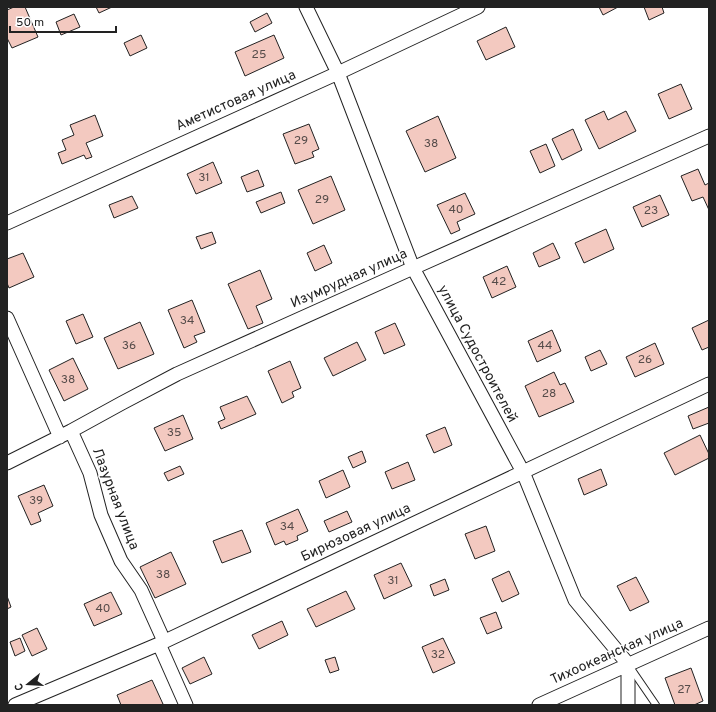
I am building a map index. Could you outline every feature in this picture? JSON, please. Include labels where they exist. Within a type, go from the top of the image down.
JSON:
[{"type":"street","name":"улица Судостроителей","points":[[306,7],[338,73],[413,268],[523,472],[575,600],[628,664]]},
{"type":"street","name":"Аметистовая улица","points":[[7,223],[338,73],[478,7]]},
{"type":"street","name":"Изумрудная улица","points":[[7,463],[65,434],[177,374],[709,136]]},
{"type":"street","name":"Лазурная улица","points":[[7,318],[65,434],[90,473],[106,528],[121,561],[141,590],[186,705]]},
{"type":"street","name":"Бирюзовая улица","points":[[15,705],[161,642],[709,384]]},
{"type":"street","name":"Тихоокеанская улица","points":[[539,705],[709,628]]},
{"type":"street","points":[[628,664],[628,705]]},
{"type":"lane","points":[[628,664],[656,705]]},
{"type":"building","points":[[14,7],[25,7],[38,37],[12,48],[7,38],[7,10]]},
{"type":"building","points":[[96,7],[112,7],[99,13]]},
{"type":"building","points":[[599,7],[618,7],[603,15]]},
{"type":"building","points":[[644,7],[662,7],[664,13],[649,20]]},
{"type":"building","points":[[267,13],[272,23],[255,32],[250,22]]},
{"type":"building","points":[[74,14],[80,27],[61,35],[56,22]]},
{"type":"building","points":[[506,27],[515,47],[486,60],[477,41]]},
{"type":"building","points":[[141,35],[147,48],[130,56],[124,43]]},
{"type":"building","points":[[274,35],[284,58],[245,76],[235,52]]},
{"type":"building","points":[[681,84],[692,109],[669,119],[658,94]]},
{"type":"building","points":[[604,111],[608,120],[626,111],[636,131],[599,149],[585,120]]},
{"type":"building","points":[[95,115],[103,136],[86,143],[92,157],[86,159],[84,155],[62,164],[58,153],[66,150],[62,140],[74,135],[70,125]]},
{"type":"building","points":[[438,116],[456,158],[425,172],[406,131]]},
{"type":"building","points":[[309,124],[319,149],[312,152],[314,157],[295,164],[283,134]]},
{"type":"building","points":[[573,129],[582,150],[562,160],[552,139]]},
{"type":"building","points":[[546,144],[555,166],[540,173],[530,151]]},
{"type":"building","points":[[213,162],[222,183],[196,194],[187,174]]},
{"type":"building","points":[[698,169],[705,185],[709,183],[709,210],[703,197],[692,201],[681,176]]},
{"type":"building","points":[[258,170],[264,186],[247,192],[241,177]]},
{"type":"building","points":[[331,176],[345,210],[313,224],[298,190]]},
{"type":"building","points":[[281,192],[285,203],[261,213],[256,202]]},
{"type":"building","points":[[465,193],[475,214],[457,222],[460,230],[451,234],[437,205]]},
{"type":"building","points":[[660,195],[669,215],[642,227],[633,207]]},
{"type":"building","points":[[132,196],[138,208],[114,218],[109,205]]},
{"type":"building","points":[[606,229],[614,249],[584,263],[575,243]]},
{"type":"building","points":[[212,232],[216,243],[201,249],[196,237]]},
{"type":"building","points":[[553,243],[560,258],[539,267],[533,253]]},
{"type":"building","points":[[324,245],[332,263],[315,271],[307,253]]},
{"type":"building","points":[[23,253],[34,277],[9,288],[7,283],[7,259]]},
{"type":"building","points":[[507,266],[516,287],[492,298],[483,277]]},
{"type":"building","points":[[260,270],[272,299],[256,306],[263,323],[248,329],[228,284]]},
{"type":"building","points":[[192,300],[205,332],[194,336],[197,342],[184,348],[168,310]]},
{"type":"building","points":[[83,314],[93,337],[76,344],[66,321]]},
{"type":"building","points":[[709,320],[709,347],[702,350],[692,328]]},
{"type":"building","points":[[140,322],[154,354],[118,369],[104,338]]},
{"type":"building","points":[[395,323],[405,345],[384,354],[375,332]]},
{"type":"building","points":[[552,330],[561,351],[537,362],[528,341]]},
{"type":"building","points":[[357,342],[366,360],[333,376],[324,358]]},
{"type":"building","points":[[655,343],[664,364],[635,377],[626,357]]},
{"type":"building","points":[[600,350],[607,364],[591,371],[585,357]]},
{"type":"building","points":[[73,358],[88,389],[64,401],[49,370]]},
{"type":"building","points":[[290,361],[301,388],[292,392],[294,397],[282,403],[268,371]]},
{"type":"building","points":[[554,372],[560,385],[565,383],[574,402],[539,417],[525,386]]},
{"type":"building","points":[[247,396],[256,414],[221,429],[218,422],[225,419],[220,407]]},
{"type":"building","points":[[709,407],[709,423],[693,429],[688,416]]},
{"type":"building","points":[[183,415],[193,439],[165,451],[154,428]]},
{"type":"building","points":[[445,427],[452,445],[434,453],[426,435]]},
{"type":"building","points":[[700,435],[709,454],[709,458],[675,475],[664,453]]},
{"type":"building","points":[[362,451],[366,462],[353,468],[348,457]]},
{"type":"building","points":[[408,462],[415,480],[392,489],[385,472]]},
{"type":"building","points":[[180,466],[184,474],[168,481],[164,473]]},
{"type":"building","points":[[601,469],[607,485],[584,495],[578,479]]},
{"type":"building","points":[[343,470],[350,487],[326,498],[319,481]]},
{"type":"building","points":[[44,485],[53,506],[38,513],[41,521],[31,525],[18,496]]},
{"type":"building","points":[[298,509],[308,531],[297,536],[298,540],[286,545],[284,541],[275,545],[266,523]]},
{"type":"building","points":[[347,511],[352,522],[329,532],[324,521]]},
{"type":"building","points":[[486,526],[495,551],[475,559],[465,534]]},
{"type":"building","points":[[242,530],[251,552],[222,563],[213,541]]},
{"type":"building","points":[[171,552],[186,584],[155,598],[140,567]]},
{"type":"building","points":[[401,563],[412,586],[384,599],[374,575]]},
{"type":"building","points":[[509,571],[519,594],[502,602],[492,579]]},
{"type":"building","points":[[636,577],[649,602],[630,611],[617,586]]},
{"type":"building","points":[[445,579],[449,590],[434,596],[430,585]]},
{"type":"building","points":[[346,591],[355,609],[316,627],[307,609]]},
{"type":"building","points":[[111,592],[122,614],[94,626],[84,604]]},
{"type":"building","points":[[7,596],[11,607],[7,609]]},
{"type":"building","points":[[496,612],[502,628],[487,634],[480,618]]},
{"type":"building","points":[[282,621],[288,635],[259,649],[252,635]]},
{"type":"building","points":[[37,628],[47,649],[32,656],[22,635]]},
{"type":"building","points":[[20,638],[25,651],[15,656],[10,642]]},
{"type":"building","points":[[443,638],[455,663],[433,673],[422,647]]},
{"type":"building","points":[[204,657],[212,674],[190,684],[182,668]]},
{"type":"building","points":[[335,657],[339,670],[330,673],[325,660]]},
{"type":"building","points":[[691,668],[703,701],[694,705],[675,705],[665,678]]},
{"type":"building","points":[[152,680],[163,704],[121,705],[117,695]]}]
